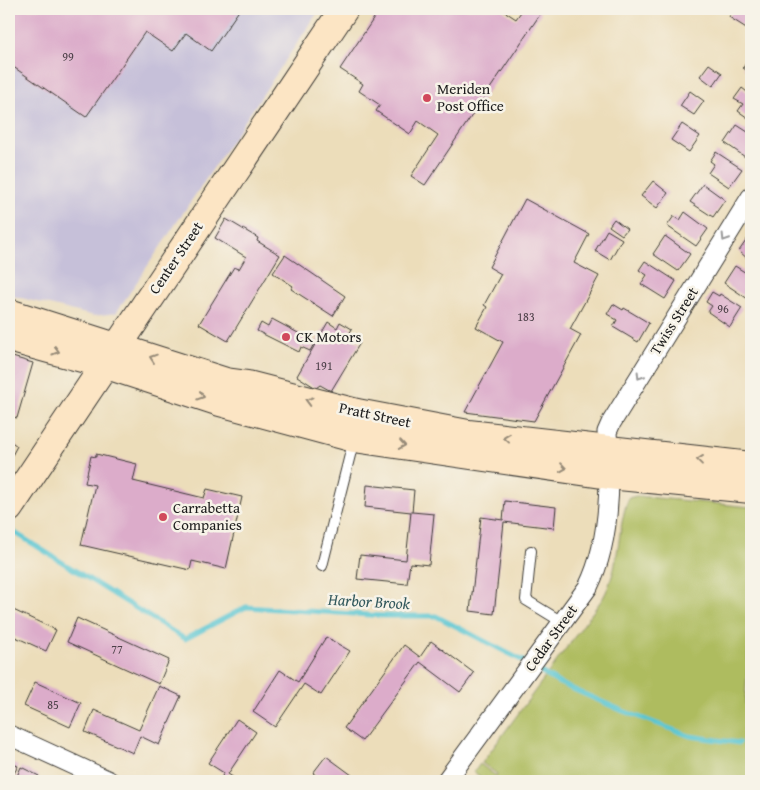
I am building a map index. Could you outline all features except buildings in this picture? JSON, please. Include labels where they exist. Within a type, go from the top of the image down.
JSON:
[{"type":"street","name":"Center Street","points":[[9,508],[344,9]]},
{"type":"street","name":"Twiss Street","points":[[609,462],[607,432],[611,423],[751,197]]},
{"type":"street","name":"Pratt Street","points":[[9,313],[220,402],[354,438],[609,462],[751,466]]},
{"type":"street","name":"Pratt Street","points":[[9,338],[111,355],[226,382],[248,385],[357,413],[751,490]]},
{"type":"street","name":"Cedar Street","points":[[446,781],[588,586],[598,568],[602,548],[609,462]]},
{"type":"street","points":[[9,735],[109,781]]},
{"type":"lane","points":[[322,566],[354,438]]},
{"type":"lane","points":[[531,551],[526,600],[562,622]]},
{"type":"shaded area","points":[[9,9],[320,9],[116,313],[94,316],[9,295]]},
{"type":"green space","points":[[636,496],[751,507],[751,612],[745,702],[751,743],[751,781],[486,781],[474,772],[480,764],[496,776],[497,774],[482,763],[603,598],[615,564],[626,505],[629,498]]},
{"type":"waterway","name":"Harbor Brook","points":[[9,529],[185,639],[246,607],[385,616],[436,616],[527,663]]},
{"type":"waterway","name":"Harbor Brook","points":[[534,668],[559,683],[623,711],[690,736],[739,743]]},
{"type":"place","name":"Meriden Post Office","points":[[427,98]]},
{"type":"place","name":"CK Motors","points":[[286,337]]},
{"type":"place","name":"Carrabetta Companies","points":[[163,517]]}]
